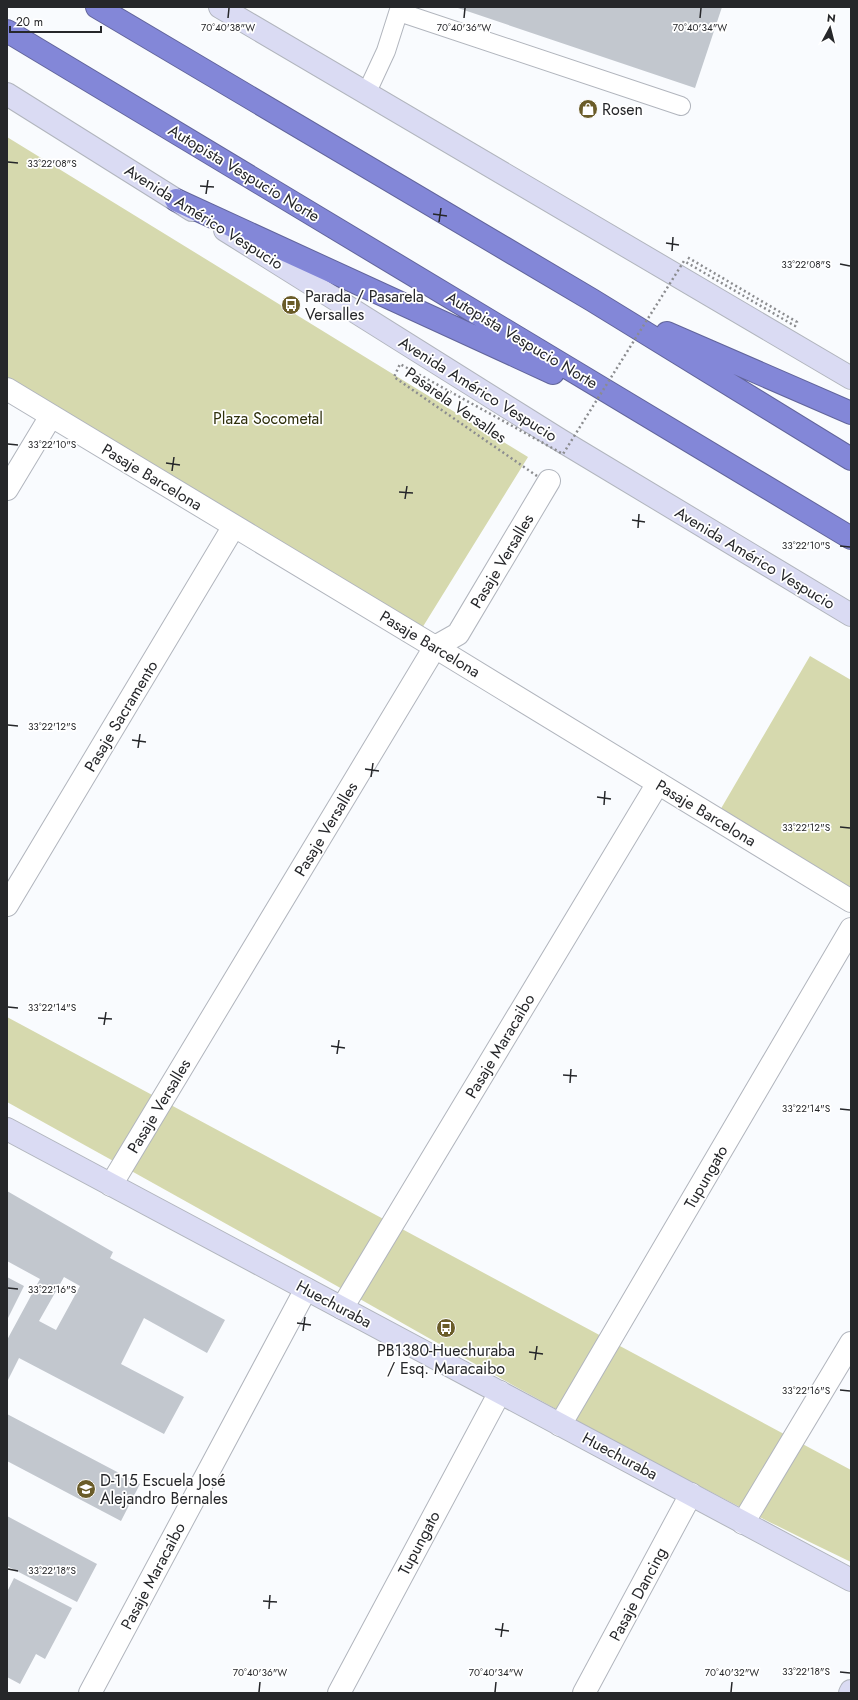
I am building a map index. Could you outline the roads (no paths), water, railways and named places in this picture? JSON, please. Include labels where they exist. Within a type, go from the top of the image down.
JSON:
[{"type":"highway","points":[[97,7],[592,300],[851,459]]},
{"type":"highway","name":"Autopista Vespucio Norte","points":[[7,31],[851,538]]},
{"type":"highway","points":[[176,200],[652,418]]},
{"type":"highway","points":[[592,300],[851,413]]},
{"type":"main road","points":[[220,7],[851,378]]},
{"type":"main road","name":"Avenida Américo Vespucio","points":[[7,94],[560,440],[851,615]]},
{"type":"main road","name":"Huechuraba","points":[[7,1129],[851,1580]]},
{"type":"street","name":"Pasaje Barcelona","points":[[7,389],[435,647],[851,901]]},
{"type":"street","points":[[7,489],[51,416]]},
{"type":"street","name":"Pasaje Versalles","points":[[111,1185],[435,647],[458,634],[543,479]]},
{"type":"street","name":"Pasaje Sacramento","points":[[7,905],[234,526]]},
{"type":"street","name":"Pasaje Maracaibo","points":[[342,1308],[658,783]]},
{"type":"street","name":"Tupungato","points":[[560,1425],[851,929]]},
{"type":"street","name":"Pasaje Maracaibo","points":[[90,1693],[306,1289]]},
{"type":"street","points":[[743,1523],[851,1343]]},
{"type":"street","name":"Tupungato","points":[[339,1693],[500,1392]]},
{"type":"street","name":"Pasaje Dancing","points":[[584,1693],[691,1494]]},
{"type":"lane","points":[[366,94],[386,51],[400,10],[681,106]]},
{"type":"place","name":"Rosen","points":[[588,109]]},
{"type":"place","name":"Parada / Pasarela Versalles","points":[[291,305]]},
{"type":"place","name":"PB1380-Huechuraba / Esq. Maracaibo","points":[[446,1328]]},
{"type":"place","name":"D-115 Escuela José Alejandro Bernales","points":[[86,1489]]},
{"type":"park label","name":"Plaza Socometal","points":[[268,418]]}]
